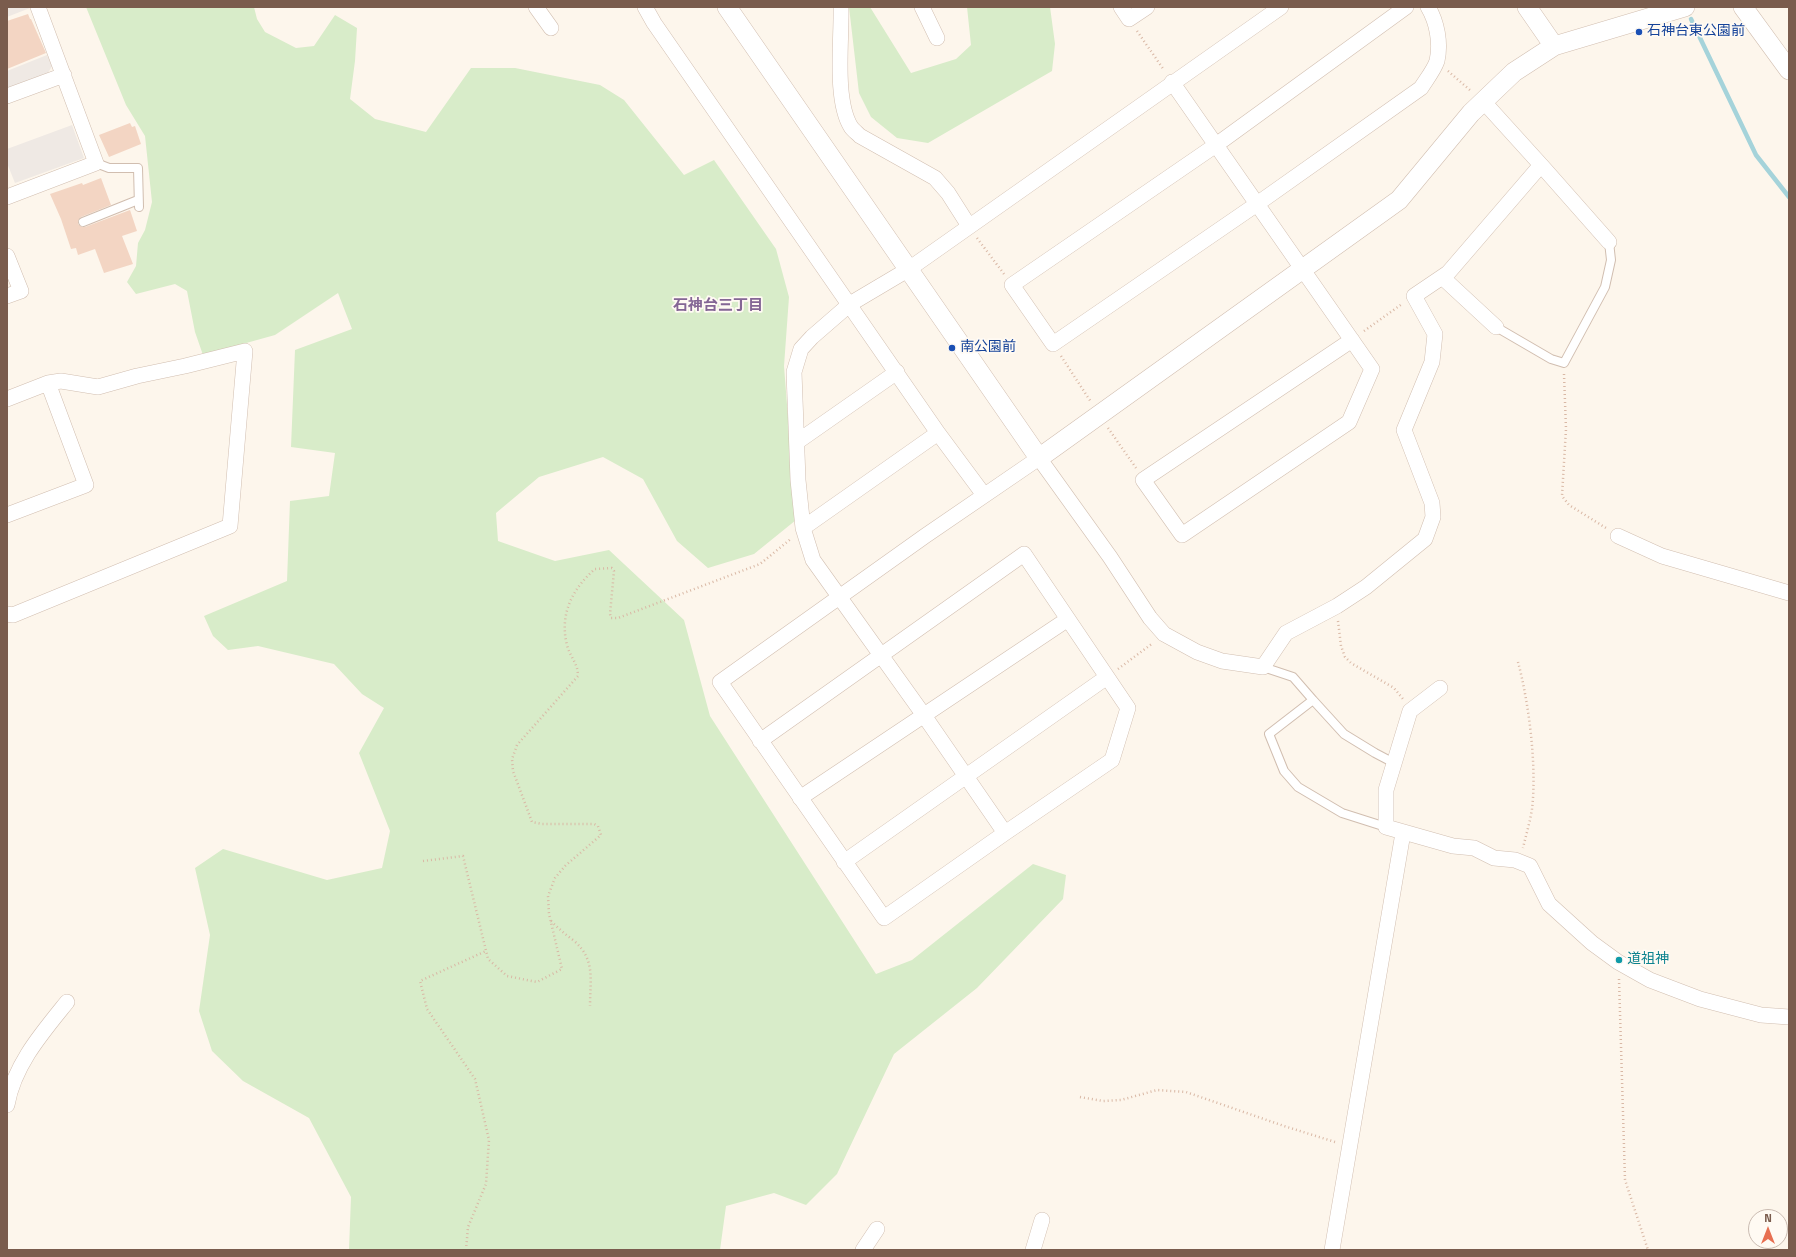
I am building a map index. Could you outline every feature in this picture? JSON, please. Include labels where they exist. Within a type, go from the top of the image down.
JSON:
[{"type":"street","points":[[7,197],[96,163],[38,7]]},
{"type":"street","points":[[536,7],[551,28]]},
{"type":"street","points":[[645,7],[654,23],[938,433],[984,495]]},
{"type":"street","points":[[727,7],[1039,458],[1110,557],[1150,618],[1164,634],[1197,652],[1222,661],[1263,667],[1286,633],[1337,606],[1366,587],[1425,539],[1434,518],[1432,503],[1404,430],[1432,362],[1435,334],[1414,296],[1448,273],[1541,165]]},
{"type":"street","points":[[841,7],[840,86],[845,110],[851,127],[860,136],[935,178],[948,193],[969,226]]},
{"type":"street","points":[[922,7],[937,38]]},
{"type":"street","points":[[1125,13],[1147,7]]},
{"type":"street","points":[[1005,833],[923,714],[880,656],[813,560],[803,528],[797,442],[794,372],[801,349],[812,337],[850,304],[909,269],[1172,82],[1281,7]]},
{"type":"street","points":[[1406,7],[1216,145],[1012,285],[1053,344],[1257,204],[1421,88],[1436,62],[1439,36],[1432,14],[1428,7]]},
{"type":"street","points":[[1527,7],[1554,46]]},
{"type":"street","points":[[760,741],[1024,554],[1128,708],[1112,760],[884,918],[844,862],[760,741],[720,682],[838,597],[1039,458],[1399,200],[1471,113],[1514,72],[1554,46],[1685,7]]},
{"type":"street","points":[[1743,7],[1789,70]]},
{"type":"street","points":[[7,96],[64,74]]},
{"type":"street","points":[[1172,82],[1352,340],[1372,369],[1350,422],[1182,535],[1143,480],[1352,340]]},
{"type":"street","points":[[1483,101],[1609,242]]},
{"type":"street","points":[[7,256],[21,291],[7,296]]},
{"type":"street","points":[[1442,277],[1496,327]]},
{"type":"street","points":[[7,399],[48,383],[61,381],[98,387],[137,376],[245,351],[230,526],[13,615],[7,614]]},
{"type":"street","points":[[797,442],[897,372]]},
{"type":"street","points":[[7,515],[86,485],[48,383]]},
{"type":"street","points":[[803,528],[938,433]]},
{"type":"street","points":[[1618,536],[1662,556],[1789,593]]},
{"type":"street","points":[[800,798],[923,714],[1068,619]]},
{"type":"street","points":[[844,862],[1107,677]]},
{"type":"street","points":[[1440,688],[1410,711],[1386,790],[1386,827],[1453,846],[1474,848],[1494,858],[1516,860],[1530,866],[1549,904],[1592,943],[1618,962],[1650,980],[1700,999],[1761,1015],[1789,1017]]},
{"type":"street","points":[[1332,1250],[1403,833]]},
{"type":"street","points":[[7,1105],[9,1093],[33,1043],[67,1002]]},
{"type":"street","points":[[1033,1250],[1042,1220]]},
{"type":"street","points":[[863,1250],[877,1229]]},
{"type":"lane","points":[[84,222],[138,204],[138,168],[109,168],[96,163]]},
{"type":"lane","points":[[1496,327],[1552,359],[1564,363],[1605,287],[1611,260],[1609,242]]},
{"type":"lane","points":[[1263,667],[1293,677],[1344,734],[1394,763]]},
{"type":"lane","points":[[1313,700],[1269,734],[1284,771],[1298,787],[1342,813],[1386,827]]},
{"type":"path","points":[[1125,13],[1172,82]]},
{"type":"path","points":[[1436,62],[1483,101]]},
{"type":"path","points":[[969,226],[1012,285]]},
{"type":"path","points":[[1352,340],[1414,296]]},
{"type":"path","points":[[1564,363],[1566,429],[1562,496],[1569,505],[1618,536]]},
{"type":"path","points":[[423,862],[463,856],[488,959],[507,976],[537,982],[562,969],[551,921],[548,896],[555,878],[565,866],[601,835],[598,826],[594,824],[542,824],[532,822],[513,771],[512,759],[517,745],[578,676],[577,665],[567,646],[565,637],[565,624],[570,598],[581,582],[595,569],[612,568],[614,571],[610,614],[611,618],[618,618],[760,564],[803,528]]},
{"type":"path","points":[[1337,606],[1341,646],[1345,657],[1351,663],[1394,688],[1410,711]]},
{"type":"path","points":[[1107,677],[1164,634]]},
{"type":"path","points":[[1518,662],[1523,679],[1533,757],[1532,809],[1520,862]]},
{"type":"path","points":[[551,921],[588,957],[591,971],[590,1006]]},
{"type":"path","points":[[466,1250],[468,1227],[486,1184],[489,1140],[475,1079],[427,1009],[420,981],[486,951]]},
{"type":"path","points":[[1618,962],[1625,1180],[1648,1250]]},
{"type":"path","points":[[1080,1097],[1103,1101],[1121,1100],[1157,1090],[1186,1092],[1284,1126],[1350,1146]]},
{"type":"shaded area","points":[[7,7],[30,7],[30,8],[7,17]]},
{"type":"shaded area","points":[[47,55],[52,66],[48,73],[7,89],[7,71]]},
{"type":"shaded area","points":[[72,125],[84,158],[15,183],[7,163],[7,149]]},
{"type":"green space","points":[[86,7],[254,7],[257,19],[265,32],[296,48],[314,46],[335,15],[357,28],[355,61],[350,99],[375,119],[426,132],[471,68],[515,68],[600,85],[624,100],[684,175],[714,160],[776,249],[789,297],[784,366],[796,520],[754,554],[708,568],[677,541],[643,479],[603,457],[539,477],[496,513],[498,541],[555,561],[609,550],[684,620],[710,716],[876,974],[912,960],[1033,864],[1066,875],[1063,899],[977,988],[894,1054],[837,1174],[806,1205],[774,1193],[726,1206],[720,1250],[349,1250],[351,1197],[309,1118],[243,1081],[212,1051],[199,1011],[210,935],[195,868],[223,849],[327,880],[382,868],[390,831],[359,753],[384,708],[362,694],[334,664],[258,646],[228,650],[213,636],[204,616],[287,581],[290,501],[329,496],[335,453],[291,447],[295,350],[352,329],[338,293],[275,335],[203,355],[195,332],[187,291],[175,284],[136,294],[127,282],[136,266],[138,243],[145,230],[152,202],[145,136],[126,105]]},
{"type":"green space","points":[[849,7],[870,7],[911,73],[956,59],[971,45],[967,7],[1050,7],[1055,44],[1052,71],[928,143],[897,138],[871,117],[859,93]]},
{"type":"building","points":[[28,14],[46,53],[7,69],[7,21]]},
{"type":"building","points":[[130,123],[132,127],[135,126],[141,144],[109,157],[99,135]]},
{"type":"building","points":[[101,178],[111,205],[81,217],[78,224],[85,227],[130,210],[137,231],[122,236],[133,264],[104,273],[95,249],[78,255],[76,248],[71,249],[61,219],[50,194],[82,183],[83,185]]},
{"type":"waterway","points":[[1691,19],[1756,155],[1789,197]]},
{"type":"place","name":"石神台東公園前","points":[[1639,32]]},
{"type":"place","name":"南公園前","points":[[952,348]]},
{"type":"place","name":"道祖神","points":[[1619,960]]},
{"type":"district","name":"石神台三丁目","points":[[718,306]]}]
